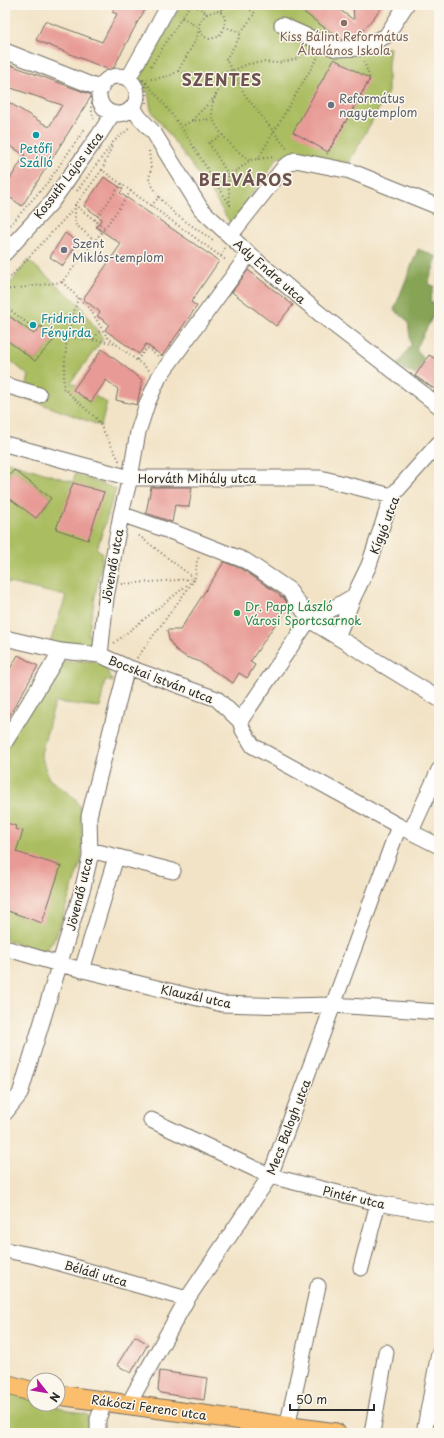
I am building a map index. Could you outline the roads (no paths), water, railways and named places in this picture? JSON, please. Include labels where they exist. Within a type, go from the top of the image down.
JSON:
[{"type":"main road","points":[[5,1384],[26,1390]]},
{"type":"main road","name":"Rákóczi Ferenc utca","points":[[66,1396],[336,1433]]},
{"type":"street","points":[[98,88],[100,101],[108,111],[113,113],[124,113],[139,107],[137,92],[132,83],[169,5]]},
{"type":"street","points":[[282,25],[336,49],[360,48],[386,36],[406,5]]},
{"type":"street","points":[[5,51],[98,88]]},
{"type":"street","points":[[98,88],[112,77],[118,76],[134,78]]},
{"type":"street","name":"Ady Endre utca","points":[[139,107],[139,117],[154,133],[200,209],[225,243],[249,254],[320,314],[439,406]]},
{"type":"street","name":"Kossuth Lajos utca","points":[[5,253],[50,202],[70,175],[95,129],[113,113]]},
{"type":"street","points":[[225,243],[285,166],[295,160],[350,171],[439,207]]},
{"type":"street","name":"Jövendő utca","points":[[100,655],[106,598],[121,514],[138,432],[147,404],[159,377],[249,254]]},
{"type":"street","points":[[5,385],[39,395]]},
{"type":"street","name":"Kígyó utca","points":[[337,637],[369,565],[392,496],[439,443]]},
{"type":"street","name":"Horváth Mihály utca","points":[[5,444],[130,476],[320,478],[392,496]]},
{"type":"street","points":[[121,514],[207,545],[246,561],[288,589],[310,622],[439,699]]},
{"type":"street","points":[[240,720],[306,624],[354,596]]},
{"type":"street","name":"Bocskai István utca","points":[[5,638],[62,651],[100,655],[127,667],[217,699],[240,720],[243,730],[253,746],[439,846]]},
{"type":"street","points":[[5,742],[62,651]]},
{"type":"street","name":"Jövendő utca","points":[[5,1113],[20,1094],[83,888],[90,850],[89,816],[127,667]]},
{"type":"street","name":"Mecs Balogh utca","points":[[128,1405],[187,1299],[270,1176],[333,1005],[405,828],[439,770]]},
{"type":"street","points":[[90,850],[173,871]]},
{"type":"street","points":[[82,970],[116,857]]},
{"type":"street","name":"Klauzál utca","points":[[5,948],[82,970],[222,1004],[286,1006],[333,1005],[439,1012]]},
{"type":"street","name":"Pintér utca","points":[[150,1120],[270,1176],[378,1203],[439,1214]]},
{"type":"street","points":[[361,1268],[378,1203]]},
{"type":"street","name":"Béládi utca","points":[[5,1250],[35,1256],[187,1299]]},
{"type":"street","points":[[287,1426],[318,1286]]},
{"type":"street","points":[[372,1433],[386,1352]]},
{"type":"street","points":[[424,1433],[439,1353]]},
{"type":"street","points":[[98,1433],[98,1418],[105,1401]]},
{"type":"place","name":"Kiss Bálint Református Általános Iskola","points":[[344,23]]},
{"type":"place","name":"Református nagytemplom","points":[[331,105]]},
{"type":"place","name":"Petőfi Szálló","points":[[36,135]]},
{"type":"place","name":"Szent Miklós-templom","points":[[64,250]]},
{"type":"place","name":"Fridrich Fényirda","points":[[33,325]]},
{"type":"place","name":"Dr. Papp László Városi Sportcsarnok","points":[[237,613]]},
{"type":"district","name":"SZENTES","points":[[222,79]]},
{"type":"district","name":"BELVÁROS","points":[[246,179]]}]
